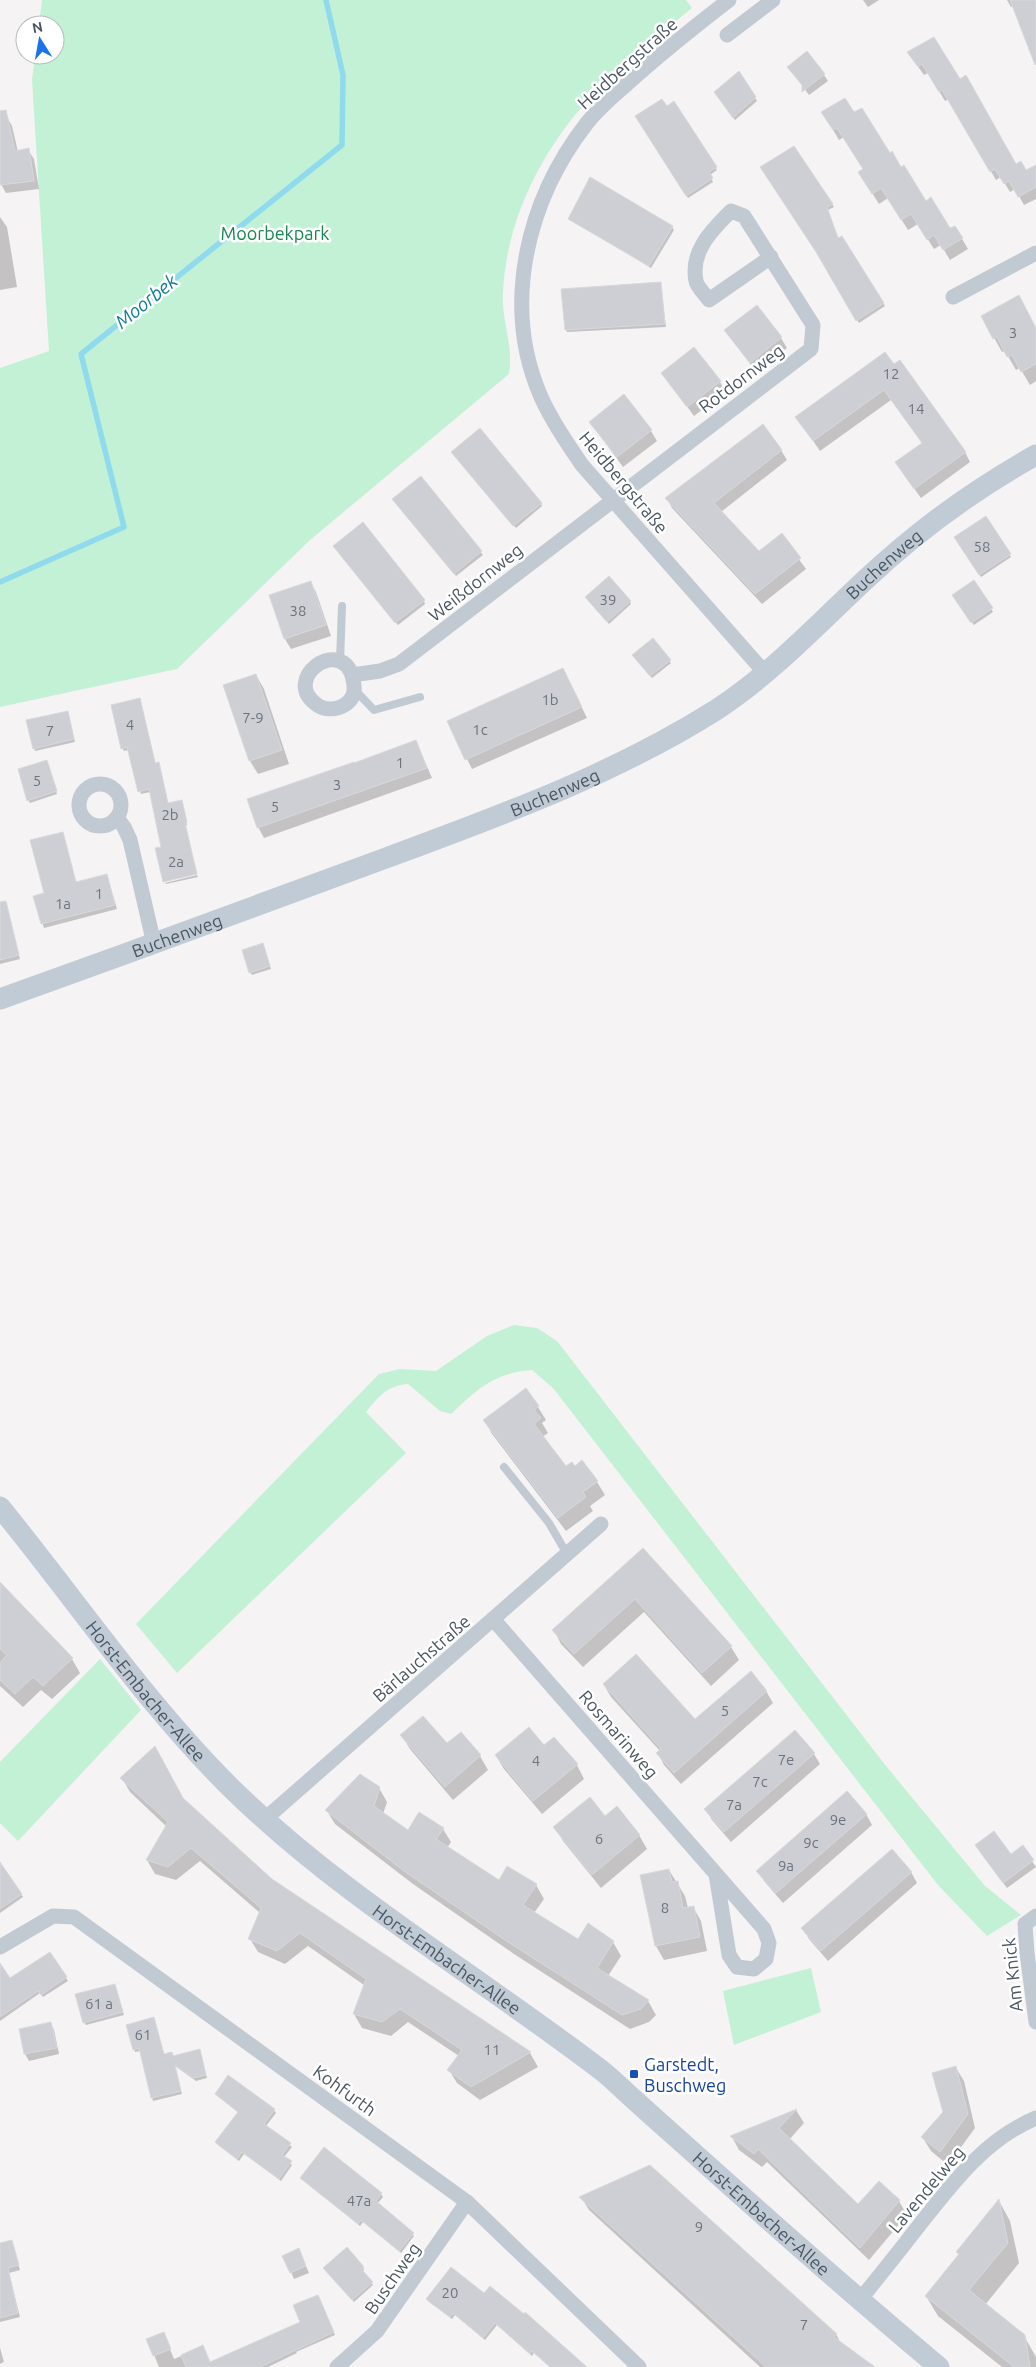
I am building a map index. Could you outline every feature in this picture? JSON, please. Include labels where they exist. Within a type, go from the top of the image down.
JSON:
[{"type":"street","name":"Heidbergstraße","points":[[729,0],[640,72],[587,122],[566,154],[550,183],[530,236],[524,261],[522,287],[523,323],[541,396],[559,432],[577,459],[611,500],[766,674]]},
{"type":"street","points":[[728,35],[773,0]]},
{"type":"street","name":"Rotdornweg","points":[[611,500],[811,349],[813,326],[772,257],[744,216],[731,212],[712,229],[696,254],[696,282],[709,300],[772,257]]},
{"type":"street","points":[[953,297],[1036,253]]},
{"type":"street","name":"Buchenweg","points":[[0,999],[154,944],[524,806],[587,779],[650,748],[716,710],[766,674],[866,579],[912,539],[957,504],[1036,455]]},
{"type":"street","name":"Weißdornweg","points":[[353,683],[399,664],[611,500]]},
{"type":"street","points":[[332,660],[340,662],[350,669],[353,683],[348,702],[333,709],[317,705],[308,694],[308,676],[316,664],[332,660]]},
{"type":"street","points":[[117,818],[130,840],[154,944]]},
{"type":"street","name":"Horst-Embacher-Allee","points":[[0,1507],[122,1665],[184,1738],[265,1819],[324,1869],[356,1893],[485,1984],[605,2073],[859,2301],[939,2367]]},
{"type":"street","name":"Bärlauchstraße","points":[[265,1819],[601,1524]]},
{"type":"street","name":"Rosmarinweg","points":[[493,1619],[716,1874],[764,1929],[769,1943],[766,1959],[754,1969],[737,1967],[729,1954],[716,1874]]},
{"type":"street","name":"Kohfurth","points":[[0,1947],[53,1916],[74,1917],[467,2202],[639,2367]]},
{"type":"street","name":"Am Knick","points":[[1031,1920],[1026,1953],[1036,2022]]},
{"type":"street","name":"Lavendelweg","points":[[859,2301],[953,2183],[973,2161],[1014,2128],[1036,2118]]},
{"type":"street","name":"Buschweg","points":[[337,2367],[377,2331],[467,2202]]},
{"type":"lane","points":[[340,662],[342,606]]},
{"type":"lane","points":[[353,683],[374,710],[420,697]]},
{"type":"lane","points":[[504,1467],[549,1523],[567,1554]]},
{"type":"green space","name":"Moorbekpark","points":[[42,0],[686,0],[692,8],[610,76],[580,108],[547,155],[533,181],[521,207],[506,263],[503,302],[510,353],[509,374],[310,540],[177,669],[0,707],[0,368],[49,351],[32,80],[34,65],[65,65],[65,15],[40,15]]},
{"type":"green space","points":[[514,1325],[537,1328],[557,1341],[886,1766],[985,1886],[1021,1915],[987,1936],[938,1885],[553,1388],[532,1370],[507,1375],[487,1384],[469,1397],[451,1414],[440,1411],[408,1384],[389,1389],[384,1393],[366,1412],[406,1453],[177,1673],[136,1624],[379,1374],[400,1369],[436,1371],[487,1336]]},
{"type":"green space","points":[[100,1659],[141,1710],[18,1841],[0,1823],[0,1762]]},
{"type":"green space","points":[[811,1968],[821,2012],[734,2045],[723,1991]]},
{"type":"building","points":[[1010,0],[1036,0],[1035,65]]},
{"type":"building","points":[[934,37],[960,79],[966,75],[1016,164],[1021,161],[1026,170],[1036,165],[1036,187],[1018,197],[1009,181],[1004,184],[995,169],[990,172],[942,90],[939,92],[922,64],[918,67],[907,52]]},
{"type":"building","points":[[807,51],[825,74],[802,92],[802,85],[787,67]]},
{"type":"building","points":[[739,71],[756,97],[733,118],[714,92]]},
{"type":"building","points":[[845,98],[854,112],[862,108],[890,153],[892,151],[901,167],[904,165],[926,201],[931,197],[950,228],[955,226],[963,238],[943,250],[934,235],[927,240],[911,214],[901,220],[881,188],[872,194],[858,172],[863,169],[837,128],[833,130],[821,112]]},
{"type":"building","points":[[662,99],[667,106],[674,101],[717,167],[709,172],[713,178],[686,196],[635,116]]},
{"type":"building","points":[[6,110],[15,151],[29,148],[34,181],[0,185],[0,111]]},
{"type":"building","points":[[794,146],[833,204],[827,207],[838,238],[842,236],[884,303],[856,321],[816,252],[760,167]]},
{"type":"building","points":[[590,177],[673,226],[649,266],[568,219]]},
{"type":"building","points":[[661,282],[665,324],[565,330],[561,289]]},
{"type":"building","points":[[1019,295],[1036,328],[1036,364],[1021,372],[1012,355],[1007,357],[997,337],[993,339],[981,316]]},
{"type":"building","points":[[757,305],[782,337],[750,363],[724,330]]},
{"type":"building","points":[[694,347],[721,381],[687,407],[661,373]]},
{"type":"building","points":[[885,352],[894,364],[900,360],[966,452],[914,489],[895,462],[922,443],[884,390],[813,441],[795,417]]},
{"type":"building","points":[[624,394],[652,430],[617,457],[589,422]]},
{"type":"building","points":[[763,424],[782,450],[714,503],[759,551],[782,533],[801,558],[755,594],[665,498]]},
{"type":"building","points":[[480,428],[542,503],[513,526],[451,452]]},
{"type":"building","points":[[421,476],[482,551],[454,574],[392,499]]},
{"type":"building","points":[[986,516],[1011,554],[979,575],[954,537]]},
{"type":"building","points":[[363,522],[425,600],[395,623],[333,546]]},
{"type":"building","points":[[609,576],[631,601],[607,622],[585,597]]},
{"type":"building","points":[[974,580],[993,608],[971,623],[952,595]]},
{"type":"building","points":[[311,581],[326,625],[284,639],[269,595]]},
{"type":"building","points":[[653,638],[671,660],[650,676],[632,655]]},
{"type":"building","points":[[563,668],[582,707],[465,760],[447,721]]},
{"type":"building","points":[[256,674],[282,750],[249,761],[223,685]]},
{"type":"building","points":[[140,698],[155,763],[159,762],[168,803],[182,800],[187,822],[185,823],[197,874],[163,882],[155,848],[161,847],[149,789],[138,792],[127,747],[121,749],[111,705]]},
{"type":"building","points":[[68,711],[74,739],[33,749],[26,720]]},
{"type":"building","points":[[416,740],[427,768],[257,828],[247,799]]},
{"type":"building","points":[[47,760],[57,791],[27,801],[18,769]]},
{"type":"building","points":[[63,832],[76,882],[107,874],[115,905],[41,924],[33,896],[44,893],[30,840]]},
{"type":"building","points":[[6,901],[19,955],[0,960],[0,902]]},
{"type":"building","points":[[263,943],[270,966],[249,973],[242,950]]},
{"type":"building","points":[[526,1388],[539,1406],[534,1410],[541,1418],[534,1424],[566,1466],[572,1462],[575,1466],[582,1460],[598,1481],[583,1492],[586,1497],[558,1518],[483,1420]]},
{"type":"building","points":[[643,1548],[732,1646],[702,1673],[635,1599],[574,1654],[552,1630]]},
{"type":"building","points":[[0,1582],[73,1658],[43,1686],[33,1677],[15,1694],[0,1680],[0,1663],[7,1655],[0,1649]]},
{"type":"building","points":[[636,1654],[695,1719],[751,1671],[767,1691],[674,1773],[656,1753],[661,1749],[603,1684]]},
{"type":"building","points":[[423,1716],[447,1743],[461,1732],[481,1755],[445,1787],[400,1735]]},
{"type":"building","points":[[529,1727],[544,1745],[554,1737],[578,1764],[533,1801],[495,1755]]},
{"type":"building","points":[[795,1730],[815,1753],[724,1832],[704,1809]]},
{"type":"building","points":[[155,1746],[183,1798],[272,1879],[531,2052],[471,2087],[447,2070],[462,2050],[400,2009],[382,2022],[353,2014],[366,1979],[300,1933],[277,1951],[248,1939],[261,1908],[191,1848],[168,1867],[146,1860],[168,1822],[120,1778]]},
{"type":"building","points":[[360,1774],[380,1787],[374,1806],[408,1830],[419,1812],[444,1828],[436,1839],[499,1880],[507,1866],[537,1884],[523,1905],[578,1939],[588,1923],[614,1941],[597,1968],[649,2000],[641,2009],[622,2015],[505,1940],[404,1871],[325,1810]]},
{"type":"building","points":[[847,1791],[867,1814],[776,1893],[756,1871]]},
{"type":"building","points":[[590,1797],[605,1816],[617,1806],[640,1835],[592,1875],[553,1827]]},
{"type":"building","points":[[994,1831],[1011,1854],[1023,1845],[1034,1860],[1003,1883],[975,1845]]},
{"type":"building","points":[[892,1849],[912,1872],[821,1951],[801,1928]]},
{"type":"building","points":[[0,1862],[22,1894],[0,1909]]},
{"type":"building","points":[[669,1869],[672,1882],[678,1881],[683,1908],[694,1906],[700,1937],[655,1946],[640,1875]]},
{"type":"building","points":[[50,1952],[67,1977],[41,1995],[38,1991],[0,2017],[0,1963],[10,1978]]},
{"type":"building","points":[[115,1984],[123,2012],[83,2023],[75,1994]]},
{"type":"building","points":[[154,2017],[164,2054],[172,2052],[173,2056],[200,2049],[206,2075],[193,2078],[175,2065],[181,2091],[151,2098],[139,2048],[133,2050],[126,2025]]},
{"type":"building","points":[[51,2022],[57,2048],[24,2054],[19,2029]]},
{"type":"building","points":[[956,2066],[968,2114],[940,2152],[921,2137],[943,2112],[932,2073]]},
{"type":"building","points":[[228,2075],[275,2109],[264,2124],[291,2143],[282,2155],[292,2161],[279,2179],[242,2152],[237,2159],[215,2142],[238,2112],[215,2094]]},
{"type":"building","points":[[797,2109],[779,2128],[858,2204],[879,2181],[900,2200],[860,2248],[758,2149],[754,2154],[730,2136]]},
{"type":"building","points":[[324,2147],[382,2193],[376,2201],[414,2233],[399,2251],[361,2220],[358,2224],[300,2178]]},
{"type":"building","points":[[650,2165],[837,2334],[834,2337],[875,2367],[766,2367],[579,2197]]},
{"type":"building","points":[[999,2199],[1008,2243],[969,2290],[1025,2335],[1030,2367],[1014,2367],[925,2296],[959,2254],[956,2252]]},
{"type":"building","points":[[12,2240],[19,2265],[8,2268],[18,2313],[0,2318],[0,2243]]},
{"type":"building","points":[[347,2247],[364,2267],[361,2269],[373,2282],[352,2300],[323,2268]]},
{"type":"building","points":[[299,2248],[306,2266],[290,2273],[282,2256]]},
{"type":"building","points":[[451,2267],[484,2293],[490,2286],[524,2314],[525,2312],[587,2367],[550,2367],[532,2351],[530,2354],[495,2323],[483,2338],[453,2313],[450,2317],[426,2299]]},
{"type":"building","points":[[318,2295],[334,2332],[260,2367],[186,2367],[181,2355],[203,2345],[210,2362],[300,2322],[293,2305]]},
{"type":"building","points":[[164,2332],[171,2349],[153,2356],[146,2339]]},
{"type":"waterway","name":"Moorbek","points":[[0,582],[124,527],[81,354],[342,145],[343,75],[326,0]]},
{"type":"place","name":"Garstedt, Buschweg","points":[[634,2074]]}]
